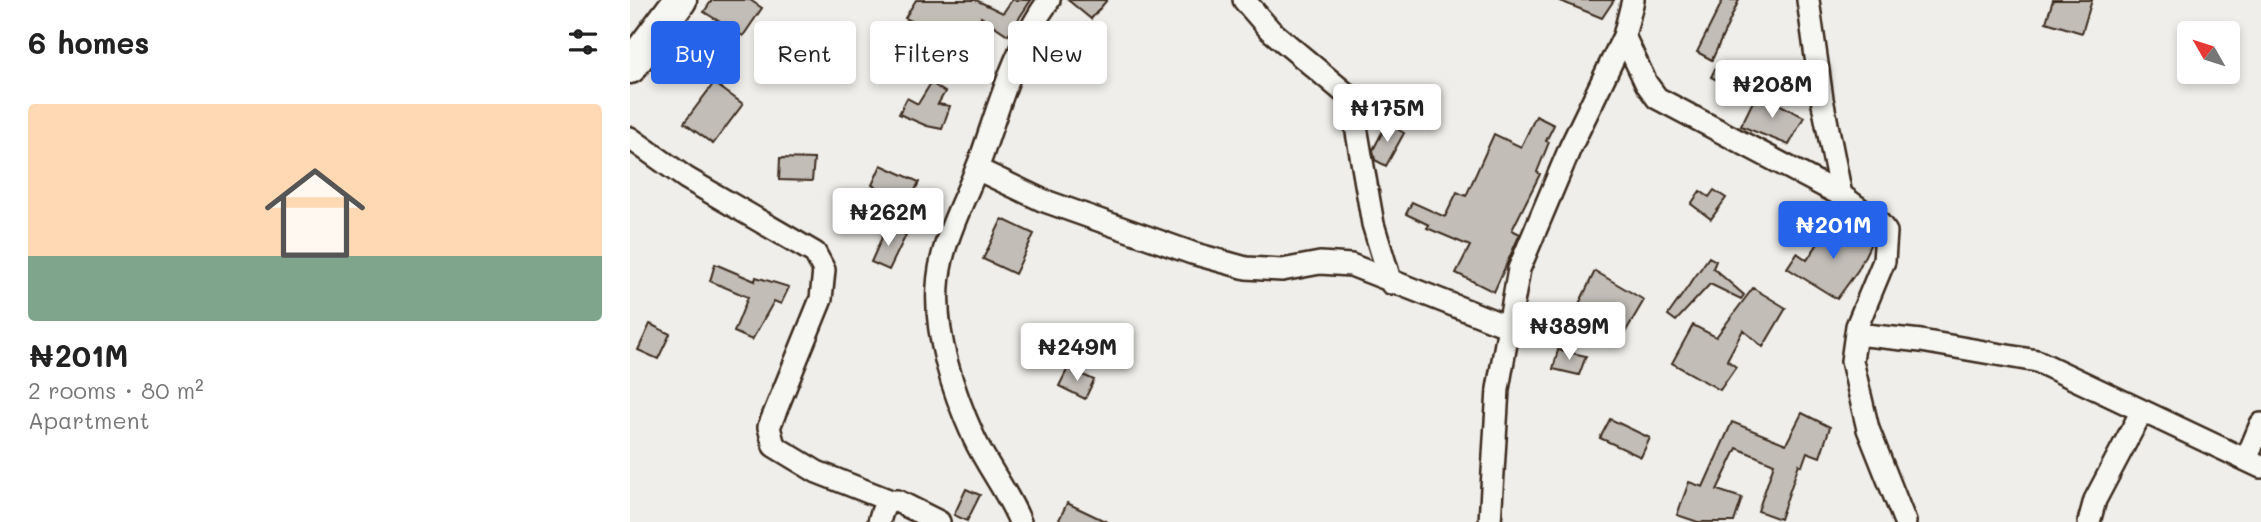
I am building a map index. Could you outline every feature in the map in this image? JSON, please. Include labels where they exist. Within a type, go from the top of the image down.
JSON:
[{"type":"street","points":[[630,67],[680,0]]},
{"type":"street","points":[[1020,522],[1010,497],[976,442],[960,404],[948,367],[936,294],[942,257],[977,169],[1008,77],[1049,0]]},
{"type":"street","points":[[1244,0],[1270,30],[1351,98],[1373,224],[1391,283]]},
{"type":"street","points":[[1490,522],[1498,390],[1519,270],[1570,148],[1624,36],[1633,0]]},
{"type":"street","points":[[1808,0],[1822,99],[1840,195]]},
{"type":"street","points":[[1624,36],[1646,83],[1657,97],[1840,195],[1880,223],[1886,232],[1884,261],[1856,334],[1853,361],[1868,429],[1894,488],[1905,522]]},
{"type":"street","points":[[630,138],[686,178],[815,253],[824,270],[821,299],[769,427],[774,446],[817,472],[891,500],[939,522]]},
{"type":"street","points":[[977,169],[1042,200],[1246,268],[1282,270],[1320,263],[1351,265],[1391,283],[1509,327]]},
{"type":"street","points":[[1856,334],[1921,341],[2037,362],[2253,463],[2261,424]]},
{"type":"street","points":[[2089,522],[2095,500],[2142,411]]},
{"type":"street","points":[[879,522],[883,507],[891,500]]},
{"type":"building","points":[[712,0],[750,0],[762,8],[743,36],[740,34],[740,21],[719,21],[704,12]]},
{"type":"building","points":[[916,0],[976,0],[1003,13],[1012,0],[1031,0],[1017,21],[1008,21],[1008,35],[994,26],[994,21],[981,17],[979,21],[911,21],[905,18]]},
{"type":"building","points":[[1068,0],[1107,0],[1091,19]]},
{"type":"building","points":[[1558,0],[1614,0],[1602,18]]},
{"type":"building","points":[[1723,0],[1739,0],[1712,60],[1697,52]]},
{"type":"building","points":[[2053,0],[2092,0],[2082,33],[2046,22]]},
{"type":"building","points":[[1718,63],[1742,75],[1735,89],[1711,77]]},
{"type":"building","points":[[713,84],[743,104],[713,144],[684,123]]},
{"type":"building","points":[[930,84],[945,92],[938,104],[950,106],[942,129],[927,126],[899,114],[907,98],[918,104]]},
{"type":"building","points":[[1757,93],[1804,117],[1789,145],[1741,126]]},
{"type":"building","points":[[1536,116],[1554,125],[1537,172],[1540,174],[1512,230],[1520,234],[1494,292],[1456,273],[1470,246],[1427,228],[1429,225],[1406,214],[1412,202],[1445,217],[1457,192],[1466,196],[1494,134],[1521,147]]},
{"type":"building","points":[[1387,123],[1404,133],[1386,166],[1375,160],[1373,150]]},
{"type":"building","points":[[780,158],[814,159],[812,181],[779,180]]},
{"type":"building","points":[[881,165],[919,182],[909,203],[872,185]]},
{"type":"building","points":[[1714,190],[1726,198],[1711,219],[1691,204],[1700,191],[1709,197]]},
{"type":"building","points":[[1002,219],[1034,234],[1015,274],[983,259]]},
{"type":"building","points":[[1831,224],[1841,231],[1843,227],[1872,241],[1858,270],[1837,299],[1787,268],[1797,253],[1807,260]]},
{"type":"building","points":[[887,226],[906,235],[889,270],[871,262]]},
{"type":"building","points":[[1709,257],[1716,261],[1713,268],[1744,295],[1741,299],[1710,284],[1676,321],[1668,315]]},
{"type":"building","points":[[715,264],[755,281],[756,277],[789,287],[781,304],[774,301],[752,340],[734,332],[748,297],[710,281]]},
{"type":"building","points":[[1595,271],[1644,300],[1623,336],[1576,310]]},
{"type":"building","points":[[1753,288],[1786,308],[1763,347],[1743,330],[1727,360],[1736,367],[1720,390],[1672,363],[1693,325],[1716,337]]},
{"type":"building","points":[[650,324],[670,334],[658,359],[638,350]]},
{"type":"building","points":[[1558,350],[1586,356],[1579,375],[1553,369]]},
{"type":"building","points":[[1068,368],[1094,380],[1085,399],[1059,386]]},
{"type":"building","points":[[1802,413],[1830,427],[1820,457],[1807,452],[1802,466],[1799,464],[1780,519],[1758,511],[1774,464],[1737,448],[1717,490],[1742,498],[1734,522],[1698,522],[1677,515],[1689,482],[1703,487],[1732,422],[1786,444]]},
{"type":"building","points":[[1610,419],[1650,438],[1641,457],[1600,438]]},
{"type":"building","points":[[966,489],[980,495],[967,521],[954,515]]},
{"type":"building","points":[[1067,503],[1107,522],[1058,522]]}]
